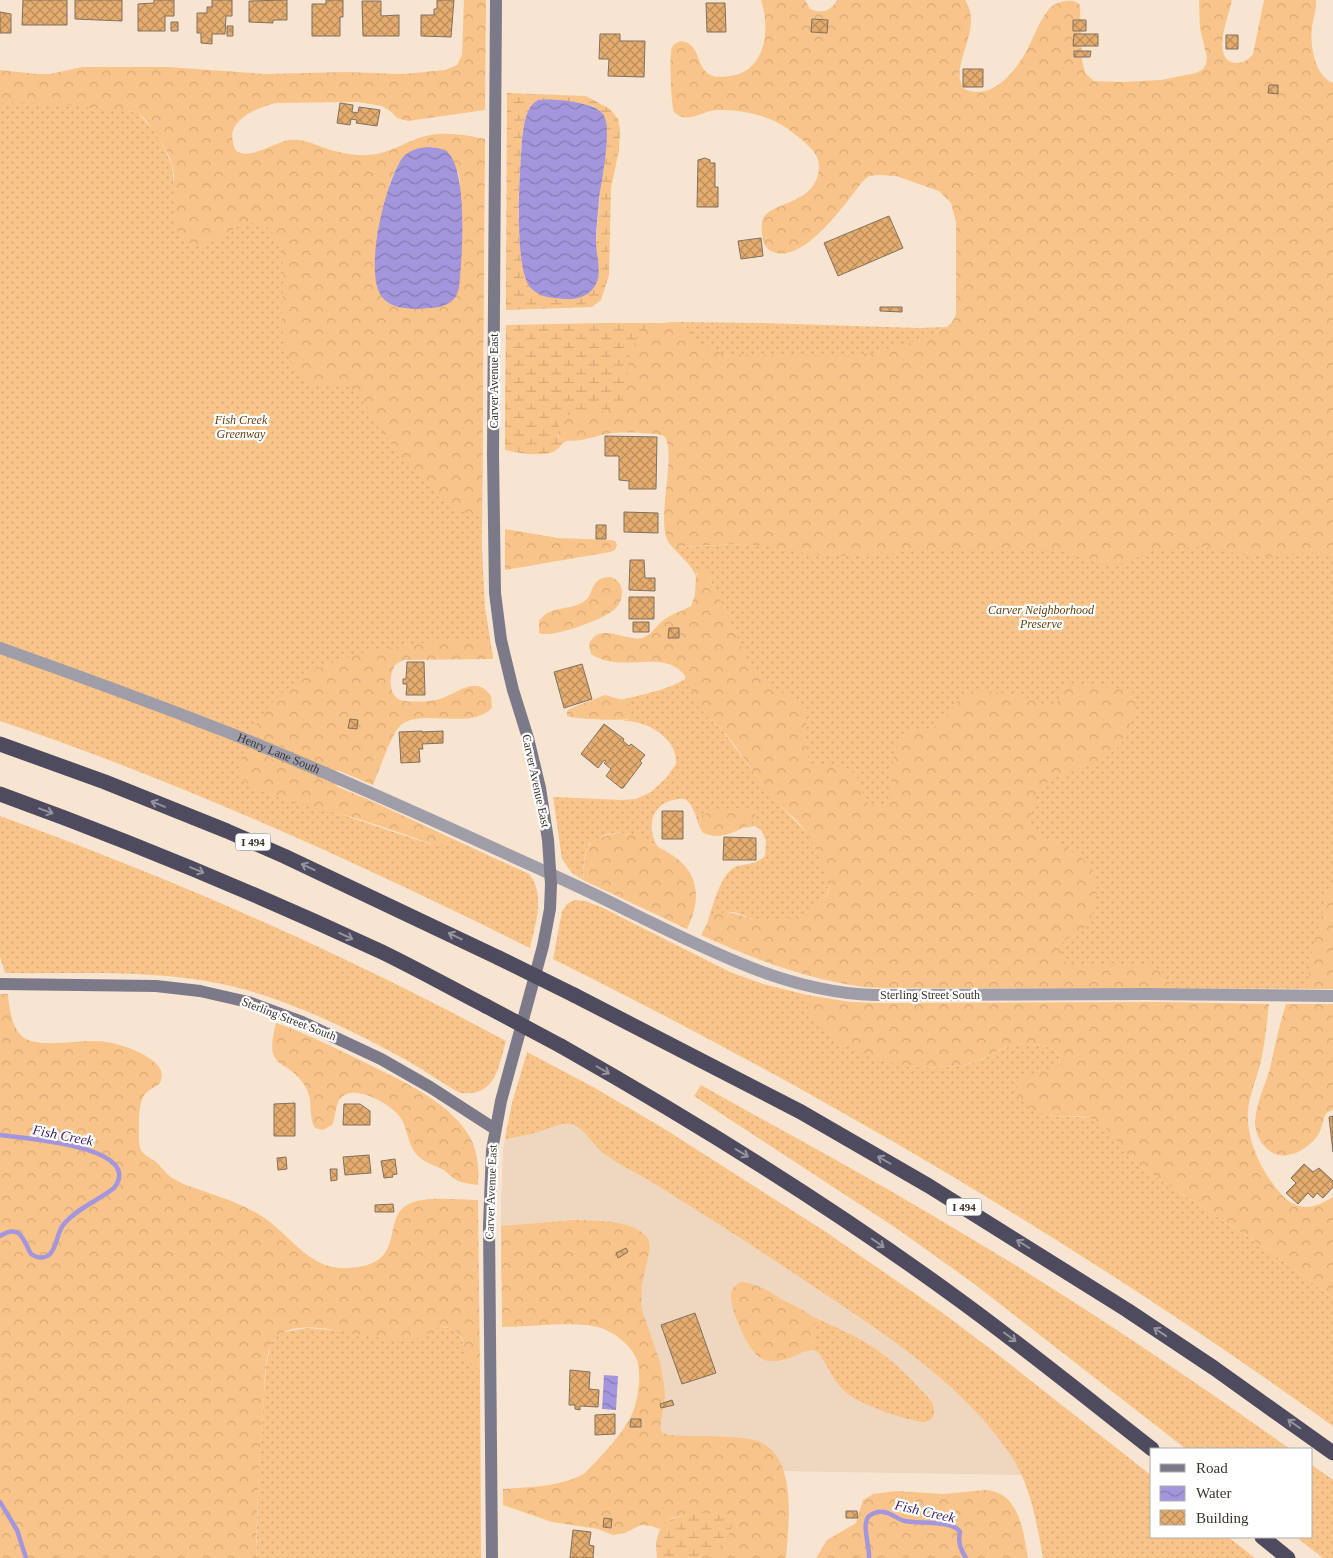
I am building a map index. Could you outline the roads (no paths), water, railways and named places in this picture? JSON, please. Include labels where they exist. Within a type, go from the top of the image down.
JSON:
[{"type":"highway","name":"I 494","points":[[0,744],[105,782],[284,856],[499,958],[679,1047],[801,1112],[929,1186],[1128,1310],[1214,1368],[1333,1453]]},
{"type":"highway","points":[[0,794],[145,849],[262,898],[384,953],[486,1006],[628,1084],[758,1163],[957,1298],[1151,1448]]},
{"type":"highway","points":[[1263,1538],[1288,1558]]},
{"type":"street","name":"Carver Avenue East","points":[[492,1558],[489,1207],[492,1150],[506,1080],[543,946],[550,909],[551,874],[540,788],[507,666],[495,593],[493,446],[496,0]]},
{"type":"street","name":"Henry Lane South","points":[[0,648],[234,735],[371,792],[551,874]]},
{"type":"street","name":"Sterling Street South","points":[[551,874],[744,965],[800,984],[849,993],[900,996],[1147,994],[1333,996]]},
{"type":"street","name":"Sterling Street South","points":[[0,984],[156,986],[200,991],[248,1002],[302,1022],[381,1059],[430,1087],[495,1129]]},
{"type":"water","points":[[538,100],[563,100],[592,106],[603,114],[606,121],[607,143],[596,232],[598,279],[590,292],[574,299],[550,297],[541,295],[533,290],[525,276],[521,259],[519,217],[522,140],[530,107]]},
{"type":"water","points":[[427,147],[446,151],[453,161],[458,176],[461,194],[462,237],[458,293],[453,300],[441,306],[419,309],[394,306],[384,299],[378,288],[375,271],[375,251],[378,228],[390,186],[403,157],[417,149]]},
{"type":"water","points":[[604,1375],[618,1376],[616,1410],[602,1409]]},
{"type":"waterway","name":"Fish Creek","points":[[0,1135],[76,1147],[97,1154],[112,1162],[119,1174],[114,1188],[81,1209],[64,1224],[49,1255],[40,1258],[31,1254],[17,1232],[7,1232],[0,1236]]},
{"type":"waterway","name":"Fish Creek","points":[[0,1502],[17,1530],[26,1558]]},
{"type":"waterway","name":"Fish Creek","points":[[869,1558],[866,1524],[869,1516],[878,1512],[889,1514],[905,1521],[943,1524],[956,1528],[960,1532],[960,1545],[966,1558]]},
{"type":"park label","name":"Fish Creek Greenway","points":[[241,427]]},
{"type":"park label","name":"Carver Neighborhood Preserve","points":[[1041,617]]}]
